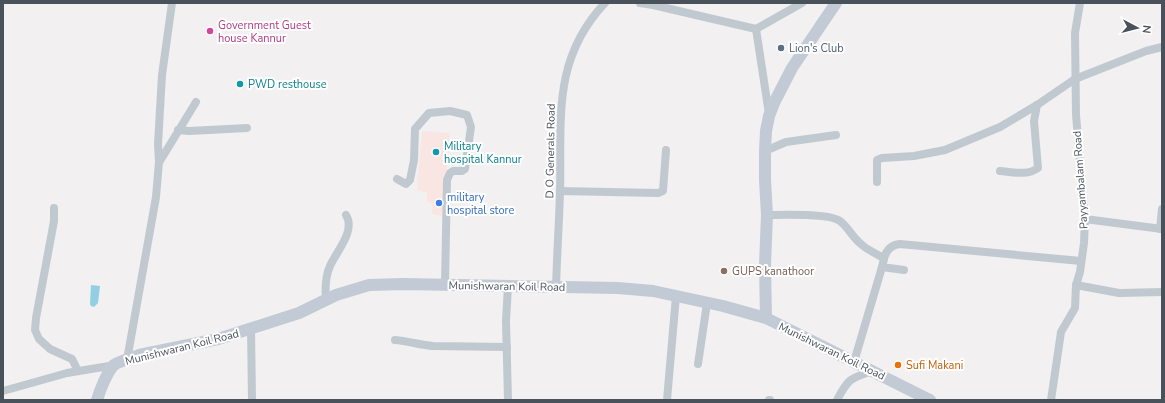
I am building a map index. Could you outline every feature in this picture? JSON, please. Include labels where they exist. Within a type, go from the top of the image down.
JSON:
[{"type":"main road","points":[[766,318],[765,265],[767,214],[765,151],[766,131],[769,116],[792,68],[836,3]]},
{"type":"main road","name":"Munishwaran Koil Road","points":[[97,400],[103,382],[115,365],[139,355],[218,339],[251,329],[299,313],[336,295],[369,285],[403,284],[618,288],[653,291],[676,296],[766,318],[930,400]]},
{"type":"street","points":[[127,360],[156,197],[160,162],[158,144],[162,75],[172,3]]},
{"type":"street","name":"D O Generals Road","points":[[556,287],[560,191],[559,132],[561,102],[566,75],[576,43],[586,26],[605,3]]},
{"type":"street","points":[[640,3],[654,4],[756,29],[802,3]]},
{"type":"street","name":"Payyambalam Road","points":[[1051,400],[1061,332],[1075,308],[1076,285],[1081,261],[1084,219],[1076,115],[1075,80],[1075,33],[1080,3]]},
{"type":"street","points":[[756,29],[769,116]]},
{"type":"street","points":[[877,182],[877,160],[882,158],[914,156],[945,150],[1000,127],[1075,80],[1146,51],[1162,47]]},
{"type":"street","points":[[160,162],[196,102]]},
{"type":"street","points":[[1000,171],[1023,173],[1034,172],[1038,168],[1034,121],[1037,105]]},
{"type":"street","points":[[396,179],[406,184],[410,180],[414,160],[415,129],[429,113],[450,111],[467,115],[471,127],[464,169],[462,172],[453,171],[450,173],[447,180],[445,284]]},
{"type":"street","points":[[178,130],[188,131],[247,128]]},
{"type":"street","points":[[765,151],[786,142],[836,135]]},
{"type":"street","points":[[560,191],[658,194],[662,191],[666,150]]},
{"type":"street","points":[[54,208],[54,221],[35,330],[39,339],[50,349],[72,359],[78,371]]},
{"type":"street","points":[[1084,219],[1161,229],[1162,209]]},
{"type":"street","points":[[326,300],[325,285],[330,267],[344,240],[348,228],[349,219],[346,214]]},
{"type":"street","points":[[767,214],[827,216],[840,220],[860,244],[883,263],[904,270]]},
{"type":"street","points":[[854,362],[883,263],[889,248],[893,245],[900,244],[1081,261]]},
{"type":"street","points":[[1076,285],[1119,293],[1162,292]]},
{"type":"street","points":[[508,286],[506,321],[508,400]]},
{"type":"street","points":[[667,400],[676,296]]},
{"type":"street","points":[[698,364],[707,303]]},
{"type":"street","points":[[251,329],[252,400]]},
{"type":"street","points":[[395,340],[433,346],[507,347]]},
{"type":"street","points":[[3,391],[78,371],[115,365]]},
{"type":"street","points":[[837,400],[846,383],[857,376],[873,371]]},
{"type":"shaded area","points":[[422,131],[450,133],[442,216],[432,214],[433,204],[427,202],[427,193],[417,190]]},
{"type":"water","points":[[91,285],[100,286],[98,303],[94,307],[90,304]]},
{"type":"place","name":"Government Guest house Kannur","points":[[210,31]]},
{"type":"place","name":"Lion's Club","points":[[781,48]]},
{"type":"place","name":"PWD resthouse","points":[[240,84]]},
{"type":"place","name":"Military hospital Kannur","points":[[436,152]]},
{"type":"place","name":"military hospital store","points":[[439,203]]},
{"type":"place","name":"GUPS kanathoor","points":[[724,271]]},
{"type":"place","name":"Sufi Makani","points":[[898,365]]}]
